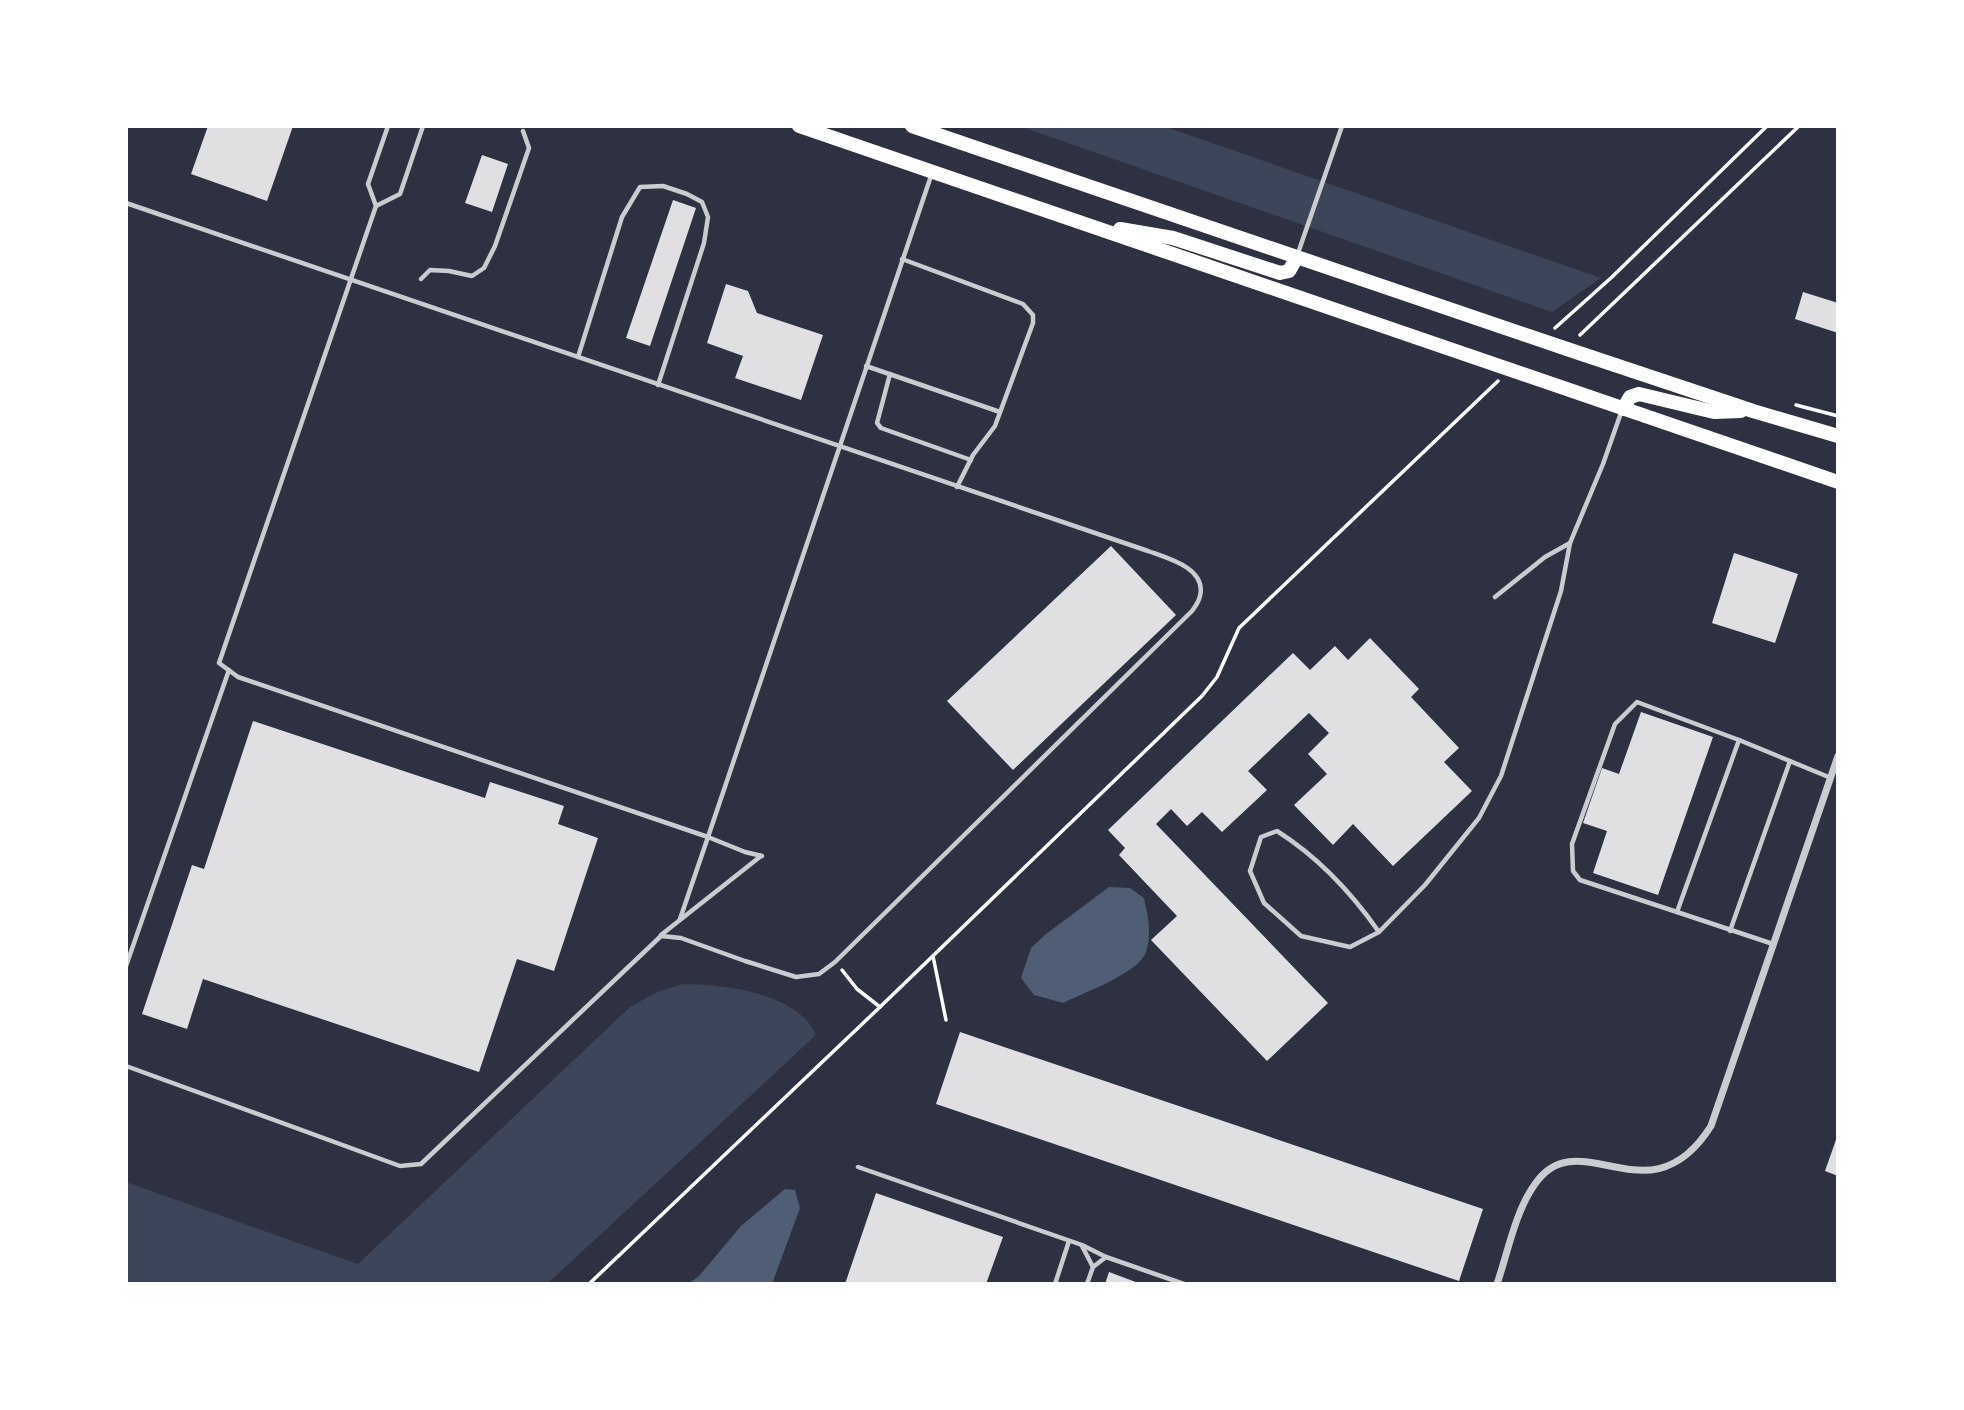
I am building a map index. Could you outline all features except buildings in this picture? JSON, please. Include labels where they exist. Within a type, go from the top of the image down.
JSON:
[{"type":"main road","points":[[799,126],[1838,482]]},
{"type":"main road","points":[[912,126],[1753,411],[1838,436]]},
{"type":"main road","points":[[1078,222],[1161,235],[1280,273],[1289,271],[1297,257]]},
{"type":"main road","points":[[1623,409],[1630,397],[1639,394],[1714,412],[1753,411]]},
{"type":"street","points":[[1497,1284],[1521,1213],[1535,1183],[1550,1169],[1566,1160],[1583,1159],[1625,1170],[1655,1171],[1683,1158],[1711,1126],[1837,761]]},
{"type":"lane","points":[[126,1066],[400,1166],[421,1164],[661,936],[762,856],[237,677],[219,663],[376,206],[369,184],[388,126]]},
{"type":"lane","points":[[376,206],[400,194],[423,126]]},
{"type":"lane","points":[[1297,257],[1342,126]]},
{"type":"lane","points":[[421,279],[430,271],[449,271],[472,276],[484,268],[495,246],[529,148],[523,131]]},
{"type":"lane","points":[[680,919],[932,172]]},
{"type":"lane","points":[[578,358],[622,217],[640,187],[663,186],[688,194],[702,202],[708,217],[704,243],[658,385]]},
{"type":"lane","points":[[126,204],[1182,564],[1197,577],[1201,594],[1192,611],[835,962],[819,974],[796,976],[681,938],[661,936]]},
{"type":"lane","points":[[902,260],[1023,304],[1033,315],[1033,323],[995,426],[971,460],[957,487]]},
{"type":"lane","points":[[866,366],[1000,412]]},
{"type":"lane","points":[[890,374],[877,423],[881,428],[971,460]]},
{"type":"lane","points":[[1379,932],[1359,903],[1303,848],[1278,831],[1261,837],[1250,871],[1264,903],[1301,936],[1350,947],[1379,932],[1425,885],[1479,818],[1501,776],[1561,591],[1570,544],[1623,409]]},
{"type":"lane","points":[[1495,597],[1545,557],[1570,544]]},
{"type":"lane","points":[[126,966],[229,670]]},
{"type":"lane","points":[[1773,944],[1580,880],[1573,871],[1573,844],[1615,724],[1637,702],[1830,778]]},
{"type":"lane","points":[[1677,912],[1739,740]]},
{"type":"lane","points":[[1730,931],[1790,761]]},
{"type":"lane","points":[[858,1167],[1082,1245],[1106,1257],[1184,1284]]},
{"type":"lane","points":[[1055,1284],[1069,1241]]},
{"type":"lane","points":[[1082,1245],[1093,1267]]},
{"type":"lane","points":[[1087,1284],[1093,1267],[1106,1257]]},
{"type":"path","points":[[1595,293],[1767,126]]},
{"type":"path","points":[[1580,335],[1799,126]]},
{"type":"path","points":[[589,1284],[1202,696],[1217,677],[1239,628],[1471,406]]},
{"type":"path","points":[[933,956],[946,1020]]},
{"type":"path","points":[[835,962],[857,989],[880,1007]]},
{"type":"shaded area","points":[[1019,126],[1163,126],[1601,278],[1552,312]]},
{"type":"shaded area","points":[[1109,887],[1130,888],[1144,898],[1149,938],[1141,960],[1122,975],[1063,1003],[1034,995],[1021,978],[1031,948]]},
{"type":"shaded area","points":[[683,984],[738,989],[777,1000],[794,1009],[807,1021],[816,1035],[547,1284],[126,1284],[126,1182],[358,1264],[630,1007],[655,993]]},
{"type":"shaded area","points":[[785,1189],[795,1190],[800,1208],[772,1284],[688,1284],[699,1276],[741,1226]]}]
